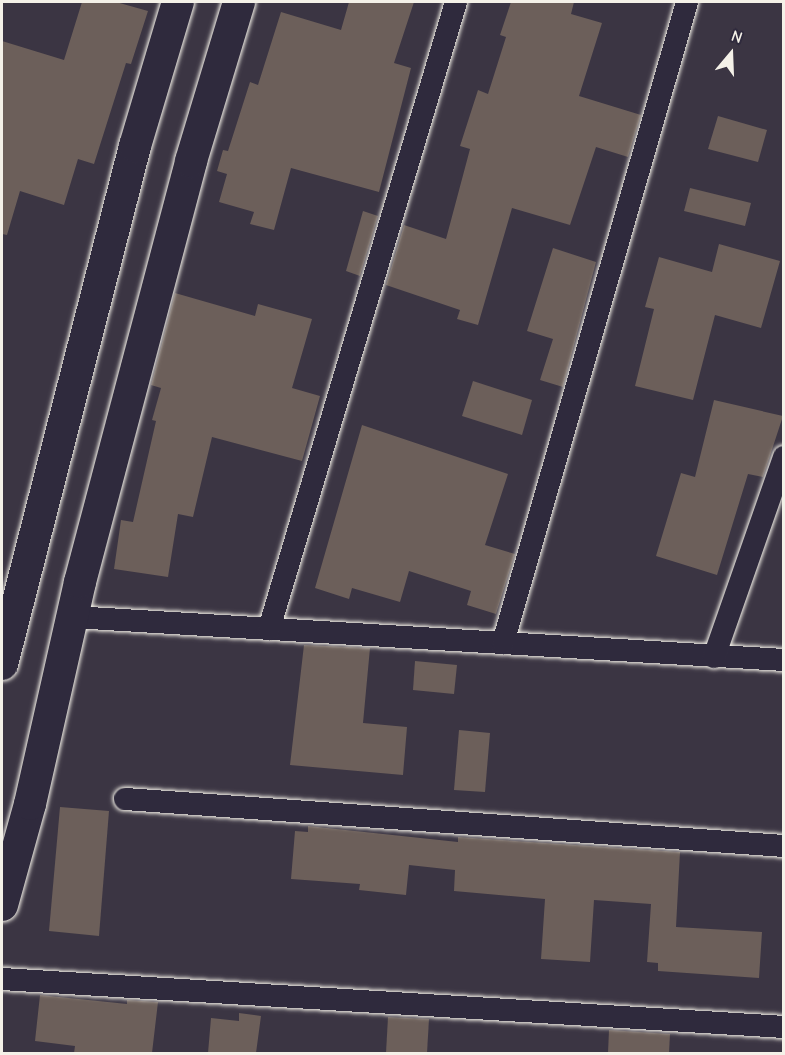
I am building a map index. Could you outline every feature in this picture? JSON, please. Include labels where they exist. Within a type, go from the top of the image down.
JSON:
[{"type":"main road","points":[[2,664],[7,612],[135,146],[178,2]]},
{"type":"main road","points":[[2,905],[30,804],[73,617],[192,161],[239,2]]},
{"type":"street","points":[[269,629],[456,2]]},
{"type":"street","points":[[502,644],[687,2]]},
{"type":"street","points":[[714,657],[783,458]]},
{"type":"street","points":[[73,617],[783,660]]},
{"type":"street","points":[[125,799],[783,846]]},
{"type":"street","points":[[2,979],[783,1027]]},
{"type":"building","points":[[82,2],[116,2],[148,11],[131,64],[126,63],[94,164],[78,159],[64,205],[20,191],[7,235],[2,234],[2,41],[64,60]]},
{"type":"building","points":[[349,2],[414,2],[394,63],[411,68],[379,192],[291,168],[274,230],[250,224],[254,212],[219,202],[227,174],[217,171],[223,150],[228,151],[250,82],[258,85],[281,12],[341,30]]},
{"type":"building","points":[[511,2],[574,2],[571,14],[602,23],[579,96],[641,115],[628,157],[596,147],[570,225],[512,208],[478,325],[457,319],[460,310],[386,285],[404,225],[446,239],[470,149],[460,146],[478,90],[488,94],[506,37],[500,35]]},
{"type":"building","points":[[718,116],[767,130],[758,162],[708,149]]},
{"type":"building","points":[[690,188],[751,203],[745,226],[684,211]]},
{"type":"building","points":[[363,211],[378,216],[360,276],[346,271]]},
{"type":"building","points":[[719,244],[780,261],[761,328],[715,315],[693,400],[635,386],[654,309],[645,307],[659,257],[712,272]]},
{"type":"building","points":[[553,248],[596,262],[563,387],[540,380],[553,339],[527,331]]},
{"type":"building","points":[[175,293],[255,316],[258,304],[312,319],[292,388],[320,396],[302,461],[212,437],[193,517],[178,514],[168,577],[114,569],[121,520],[133,522],[156,421],[152,420],[161,388],[151,385]]},
{"type":"building","points":[[473,381],[532,400],[522,435],[462,416]]},
{"type":"building","points":[[714,400],[783,416],[763,477],[748,474],[717,575],[656,556],[681,473],[695,477]]},
{"type":"building","points":[[362,425],[508,474],[485,545],[515,554],[496,614],[467,605],[471,591],[409,571],[400,602],[352,588],[349,599],[315,588]]},
{"type":"building","points":[[304,645],[370,648],[363,723],[407,727],[403,775],[290,765]]},
{"type":"building","points":[[415,661],[457,665],[454,694],[413,690]]},
{"type":"building","points":[[459,730],[490,733],[485,792],[454,790]]},
{"type":"building","points":[[60,807],[109,811],[99,936],[49,931]]},
{"type":"building","points":[[308,826],[458,842],[458,837],[680,852],[676,927],[762,932],[759,978],[658,971],[658,963],[647,962],[651,904],[594,900],[590,962],[541,959],[545,899],[454,891],[455,870],[409,865],[406,895],[359,890],[360,884],[291,879],[295,831],[308,832]]},
{"type":"building","points":[[40,995],[127,1004],[127,1000],[158,1002],[152,1053],[74,1053],[75,1046],[35,1041]]},
{"type":"building","points":[[239,1013],[261,1016],[256,1053],[208,1053],[211,1018],[239,1021]]},
{"type":"building","points":[[388,1017],[429,1019],[427,1053],[386,1053]]},
{"type":"building","points":[[609,1030],[670,1034],[669,1053],[608,1053]]}]
